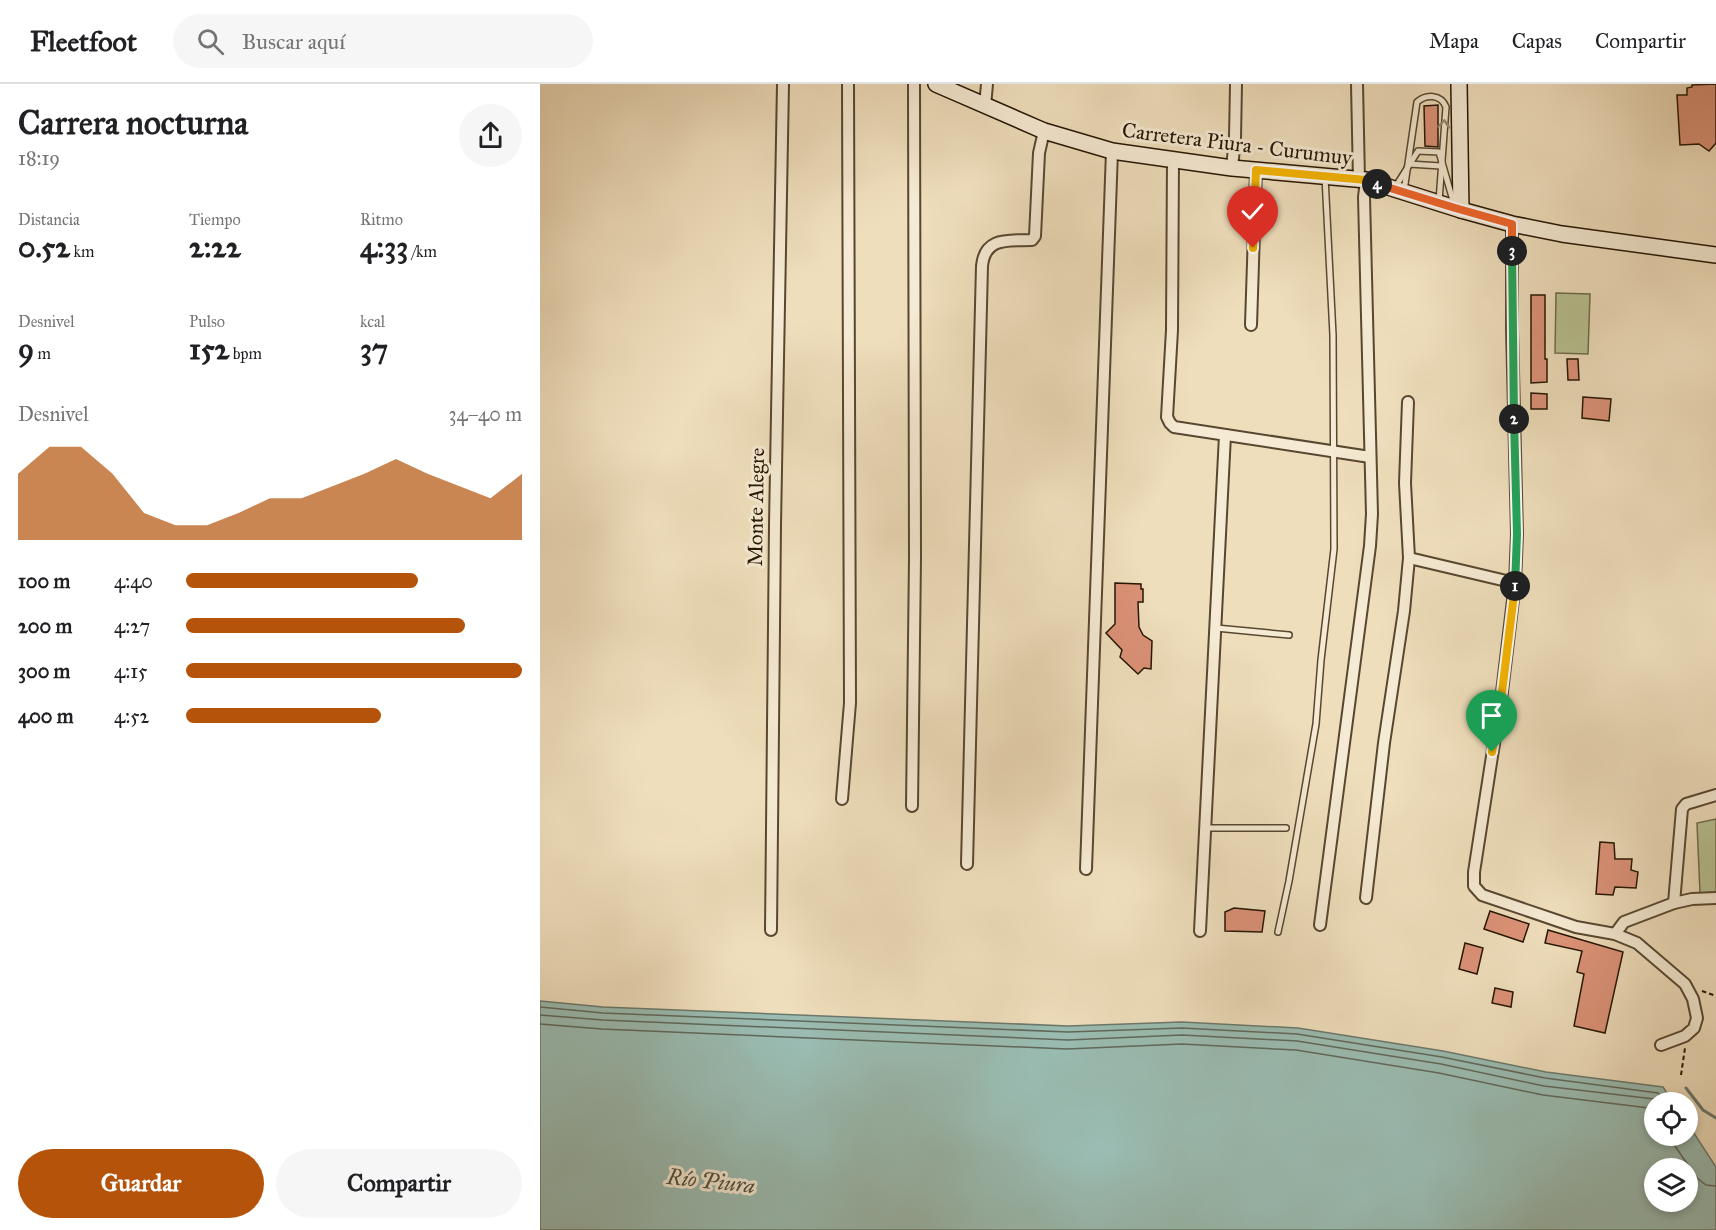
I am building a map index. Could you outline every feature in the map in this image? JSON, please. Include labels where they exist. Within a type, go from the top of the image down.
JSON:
[{"type":"main road","name":"Carretera Piura - Curumuy","points":[[936,84],[965,94],[986,106],[1044,131],[1112,151],[1232,168],[1363,180],[1512,224],[1562,234],[1716,255]]},
{"type":"main road","points":[[1458,209],[1459,84]]},
{"type":"street","name":"Monte Alegre","points":[[771,930],[775,513],[783,84]]},
{"type":"street","points":[[842,799],[850,703],[848,84]]},
{"type":"street","points":[[912,806],[915,558],[914,84]]},
{"type":"street","points":[[986,106],[987,84]]},
{"type":"street","points":[[1232,168],[1236,84]]},
{"type":"street","points":[[1320,925],[1370,546],[1372,514],[1364,197],[1357,84]]},
{"type":"street","points":[[968,864],[982,266],[985,253],[993,244],[1032,240],[1035,236],[1039,153],[1044,131]]},
{"type":"street","points":[[1086,869],[1112,151]]},
{"type":"street","points":[[1173,160],[1172,330],[1167,417],[1170,423],[1174,427],[1370,457]]},
{"type":"street","points":[[1251,325],[1256,170]]},
{"type":"street","points":[[1512,224],[1512,340],[1517,534],[1515,583],[1502,692],[1474,872],[1474,886],[1482,895],[1576,927],[1615,934],[1637,943],[1685,984],[1693,999],[1697,1018],[1694,1028],[1685,1036],[1661,1046]]},
{"type":"street","points":[[1366,898],[1409,558],[1405,483],[1408,402]]},
{"type":"street","points":[[1200,931],[1225,435]]},
{"type":"street","points":[[1409,558],[1515,583]]},
{"type":"street","points":[[1674,903],[1682,809],[1686,804],[1716,795]]},
{"type":"street","points":[[1615,934],[1624,922],[1674,903],[1692,899],[1716,898]]},
{"type":"lane","points":[[1399,190],[1408,165],[1417,102],[1422,98],[1439,97],[1446,106],[1439,203]]},
{"type":"lane","points":[[1408,165],[1418,151],[1439,152],[1458,209]]},
{"type":"lane","points":[[1408,165],[1441,163]]},
{"type":"lane","points":[[1278,932],[1316,724],[1334,549],[1333,335],[1325,177]]},
{"type":"lane","points":[[1215,628],[1289,635]]},
{"type":"lane","points":[[1206,828],[1286,828]]},
{"type":"path","points":[[1681,1075],[1685,1036]]},
{"type":"green space","points":[[1556,293],[1590,294],[1588,354],[1555,353]]},
{"type":"green space","points":[[1716,819],[1716,893],[1700,893],[1697,823]]},
{"type":"water","name":"Río Piura","points":[[540,1001],[603,1007],[1068,1026],[1182,1022],[1298,1028],[1443,1051],[1546,1072],[1663,1087],[1666,1092],[1644,1092],[1644,1146],[1698,1146],[1698,1139],[1716,1167],[1716,1230],[540,1230]]},
{"type":"building","points":[[1716,84],[1716,143],[1709,151],[1699,144],[1680,145],[1677,95],[1687,95],[1687,88],[1692,85]]},
{"type":"building","points":[[1438,105],[1438,147],[1425,146],[1424,106]]},
{"type":"building","points":[[1531,295],[1545,295],[1547,382],[1531,383]]},
{"type":"building","points":[[1567,359],[1578,359],[1579,380],[1568,380]]},
{"type":"building","points":[[1531,393],[1547,394],[1547,409],[1531,409]]},
{"type":"building","points":[[1583,397],[1611,399],[1609,421],[1582,418]]},
{"type":"building","points":[[1115,583],[1141,584],[1141,589],[1143,589],[1143,602],[1138,602],[1139,627],[1143,635],[1152,641],[1151,669],[1144,668],[1138,674],[1120,657],[1122,650],[1106,633],[1115,624]]},
{"type":"building","points":[[1600,842],[1614,843],[1615,859],[1632,859],[1631,870],[1638,872],[1636,888],[1615,887],[1613,895],[1596,894]]},
{"type":"building","points":[[1234,908],[1265,911],[1262,932],[1225,931],[1225,912]]},
{"type":"building","points":[[1490,911],[1529,924],[1523,942],[1484,929]]},
{"type":"building","points":[[1548,930],[1623,952],[1605,1033],[1574,1026],[1584,974],[1577,972],[1582,951],[1545,943]]},
{"type":"building","points":[[1465,943],[1483,948],[1477,974],[1459,969]]},
{"type":"building","points":[[1495,988],[1513,992],[1511,1007],[1492,1003]]},
{"type":"waterway","points":[[1686,1088],[1703,1110],[1716,1118]]},
{"type":"route","points":[[1253,248],[1256,170],[1366,180],[1512,224],[1517,534],[1515,583],[1502,692],[1492,752]]}]
